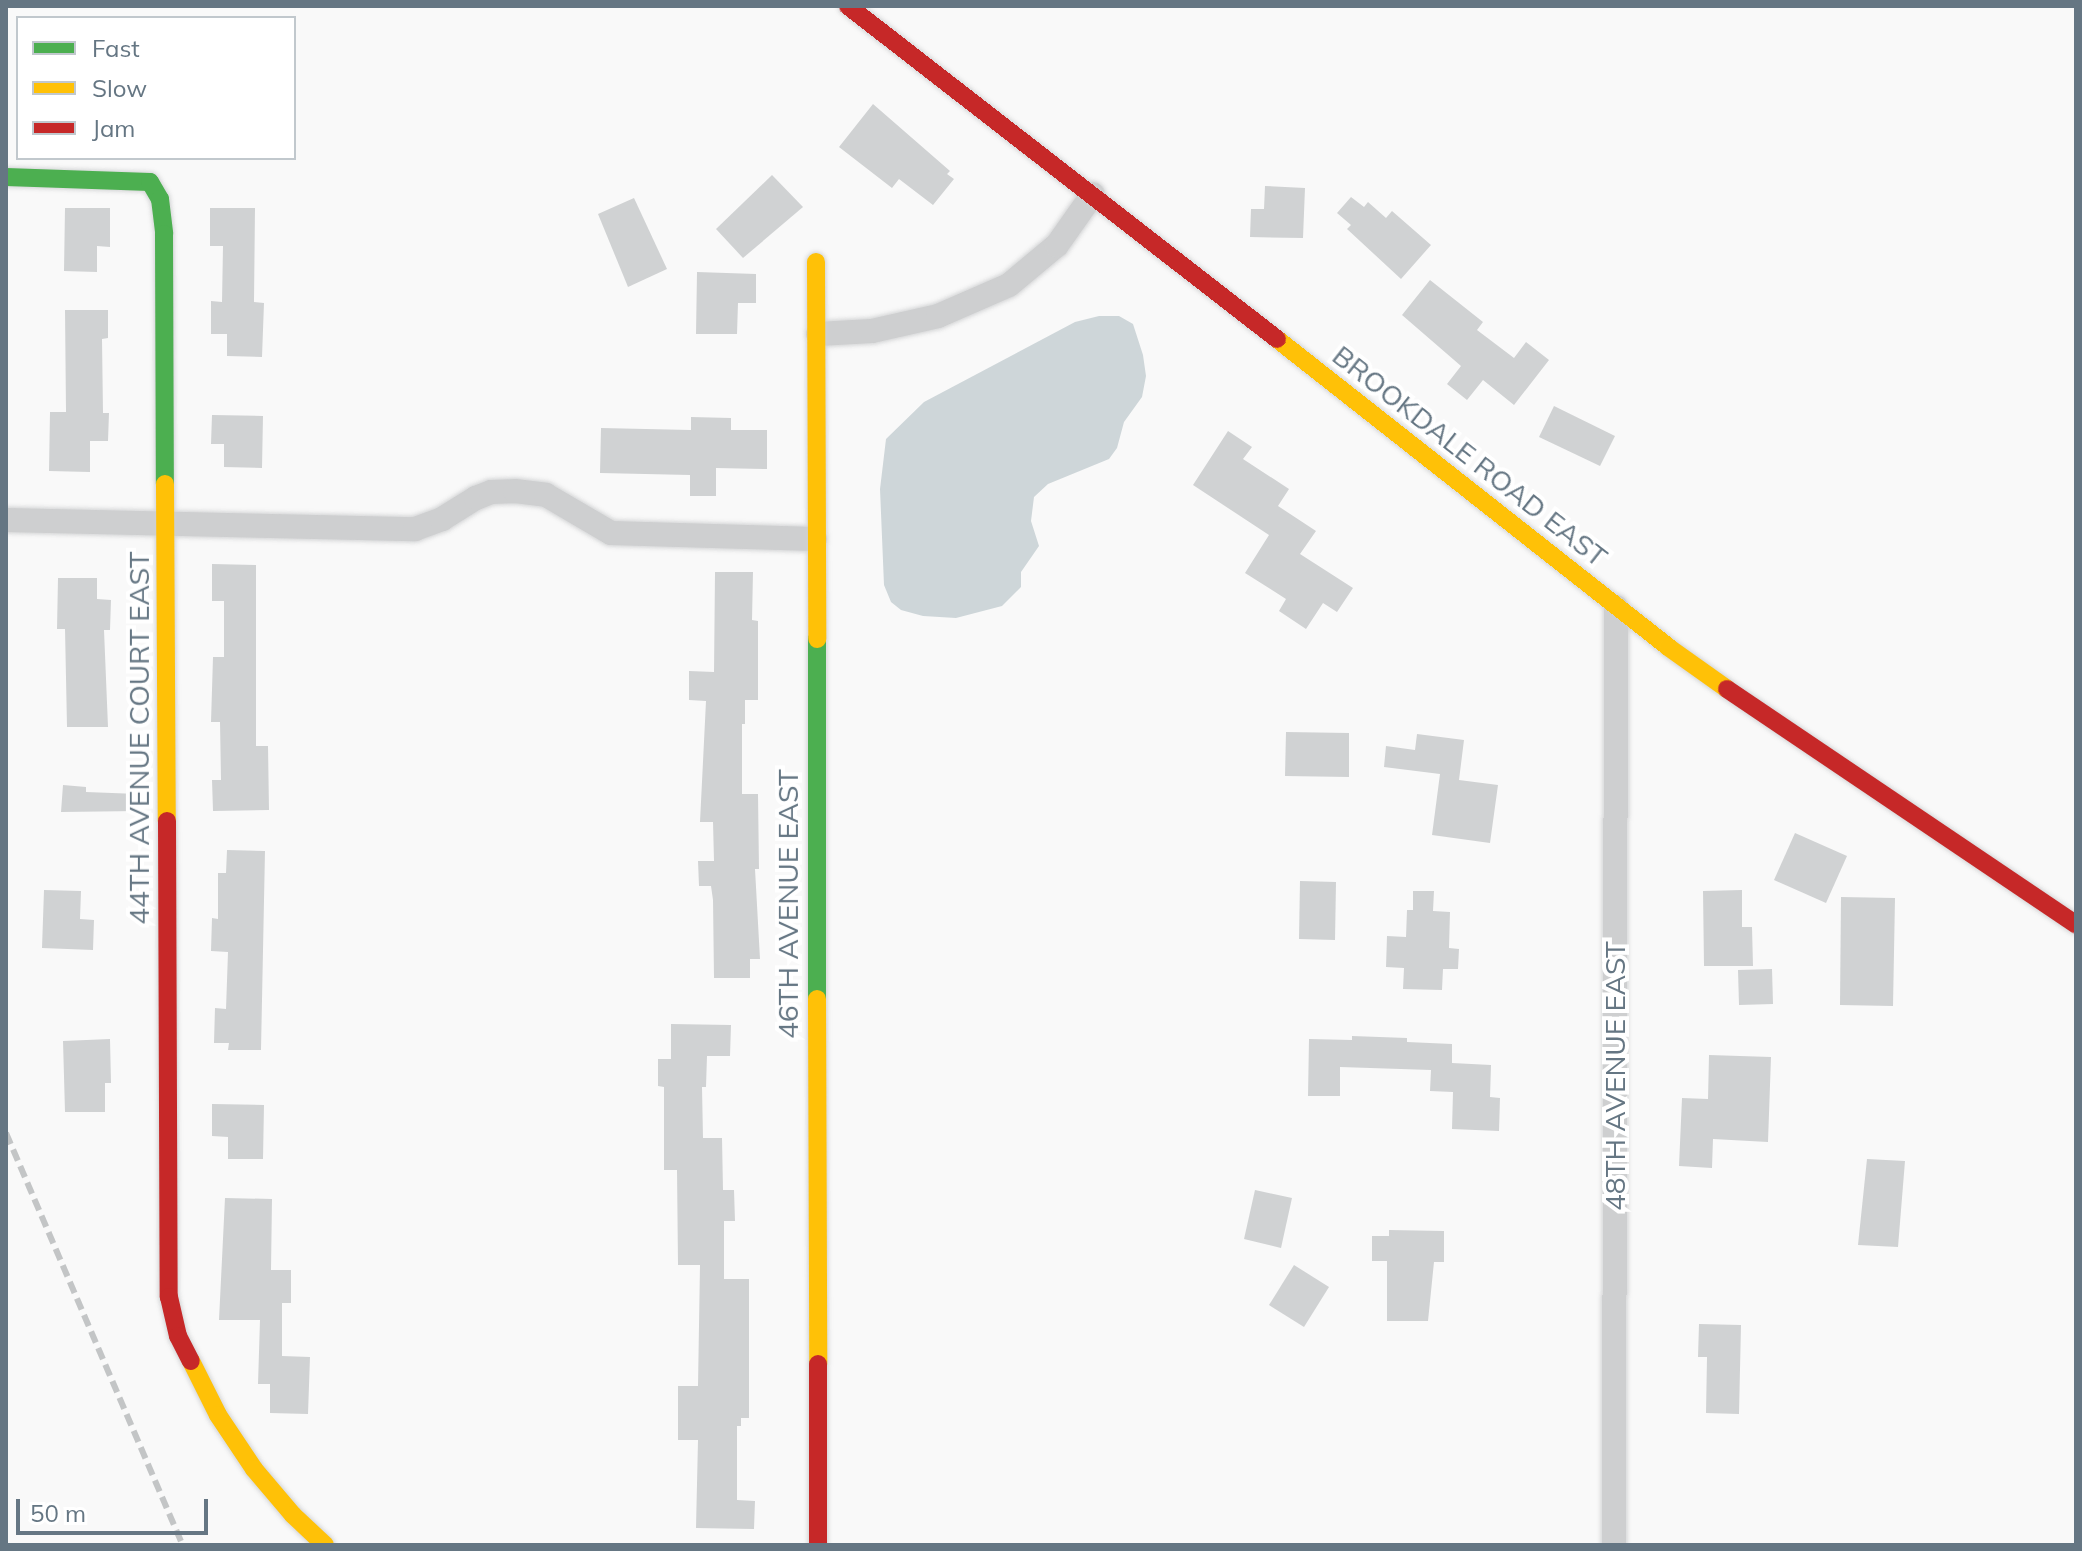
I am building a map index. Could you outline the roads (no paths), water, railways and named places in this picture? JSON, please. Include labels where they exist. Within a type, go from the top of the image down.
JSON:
[{"type":"street","name":"BROOKDALE ROAD EAST","points":[[848,6],[1093,194],[1616,607],[1779,726],[2076,924]]},
{"type":"street","name":"44TH AVENUE COURT EAST","points":[[6,177],[150,182],[160,199],[164,234],[169,1297],[178,1336],[218,1415],[254,1469],[325,1545]]},
{"type":"street","points":[[818,334],[872,331],[938,316],[1009,285],[1057,245],[1093,194]]},
{"type":"street","name":"46TH AVENUE EAST","points":[[816,262],[818,1545]]},
{"type":"street","points":[[6,520],[415,529],[442,519],[491,492],[515,491],[546,495],[611,533],[815,539]]},
{"type":"street","name":"48TH AVENUE EAST","points":[[1614,1545],[1616,607]]},
{"type":"railway","points":[[6,1133],[183,1545]]}]
